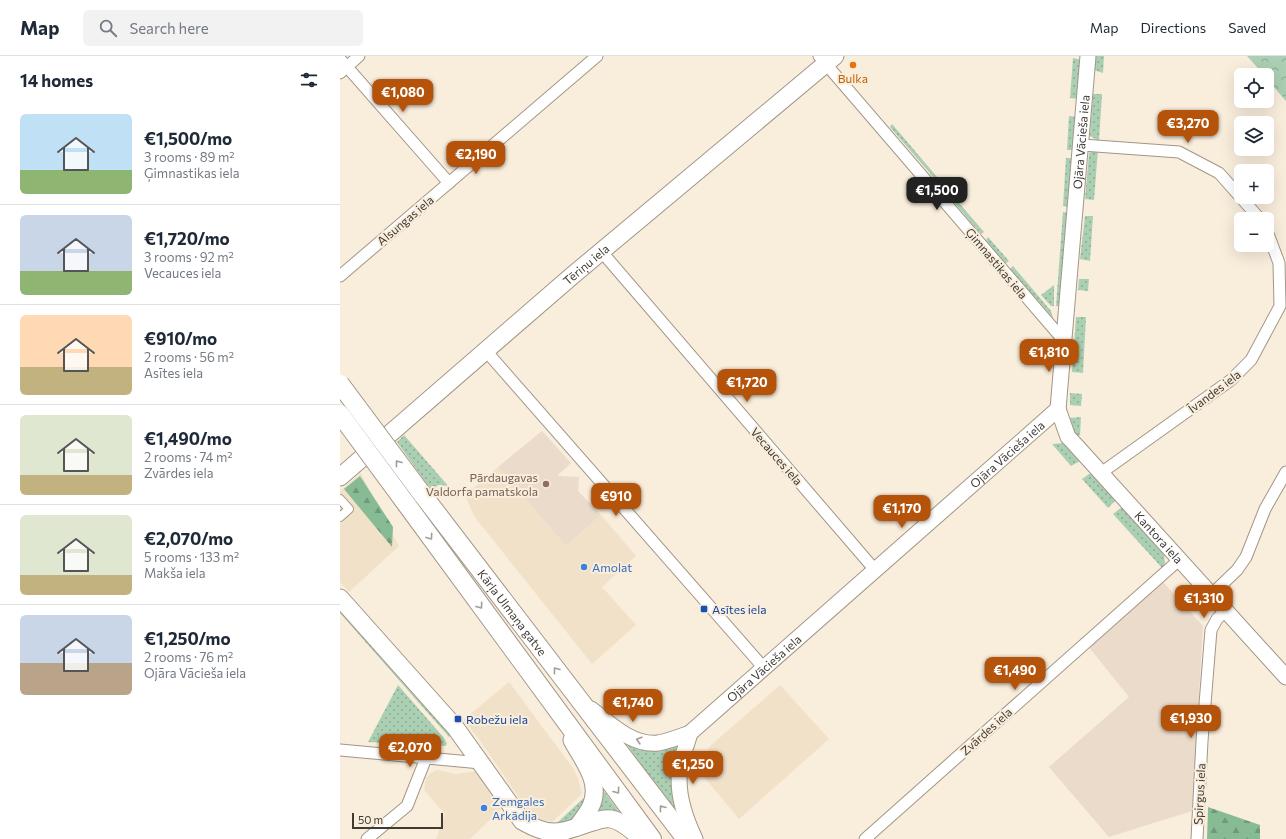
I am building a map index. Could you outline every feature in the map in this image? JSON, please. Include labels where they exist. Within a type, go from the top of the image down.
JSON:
[{"type":"highway","name":"Kārļa Ulmaņa gatve","points":[[340,384],[422,494],[686,839]]},
{"type":"highway","name":"Kārļa Ulmaņa gatve","points":[[340,414],[652,839]]},
{"type":"main road","name":"Ojāra Vācieša iela","points":[[580,701],[630,738],[656,743],[690,733],[1058,409],[1082,144],[1088,56]]},
{"type":"main road","name":"Tēriņu iela","points":[[340,477],[601,251],[827,59]]},
{"type":"main road","name":"Kantora iela","points":[[1058,409],[1068,437],[1286,677]]},
{"type":"main road","points":[[340,598],[455,727],[522,821],[534,832],[554,837],[577,827],[599,820],[611,819],[629,828],[642,839]]},
{"type":"main road","points":[[552,704],[595,781],[595,793],[591,806],[577,827]]},
{"type":"main road","points":[[690,733],[680,769],[679,783],[682,804],[688,824],[695,839]]},
{"type":"street","points":[[359,56],[342,66],[449,183]]},
{"type":"street","name":"Alsungas iela","points":[[340,276],[597,56]]},
{"type":"street","name":"Ģimnastikas iela","points":[[827,59],[1065,342]]},
{"type":"street","points":[[1082,144],[1179,152],[1219,173],[1254,212]]},
{"type":"street","name":"Vecauces iela","points":[[601,251],[875,570]]},
{"type":"street","name":"Īvandes iela","points":[[1101,473],[1231,380],[1251,360],[1280,306],[1278,263],[1274,251]]},
{"type":"street","points":[[486,351],[764,668]]},
{"type":"street","points":[[1211,594],[1237,570],[1246,557],[1264,509],[1286,472]]},
{"type":"street","points":[[340,499],[349,509],[340,517]]},
{"type":"street","name":"Zvārdes iela","points":[[865,839],[1179,560]]},
{"type":"street","name":"Spirgus iela","points":[[1197,839],[1202,741],[1211,630],[1217,618],[1226,610]]},
{"type":"street","points":[[340,750],[481,763]]},
{"type":"street","points":[[367,839],[407,806],[426,758]]},
{"type":"shaded area","name":"Pārdaugavas Valdorfa pamatskola","points":[[542,431],[571,463],[557,476],[579,477],[578,491],[601,515],[566,546],[498,467]]},
{"type":"shaded area","points":[[498,467],[566,546],[601,515],[636,556],[602,587],[636,625],[592,664],[474,516],[465,495]]},
{"type":"shaded area","points":[[361,473],[382,516],[399,546],[349,592],[340,582],[340,491]]},
{"type":"shaded area","points":[[1162,581],[1203,626],[1192,811],[1109,837],[1049,767],[1129,697],[1088,646]]},
{"type":"shaded area","points":[[509,682],[573,768],[578,778],[582,794],[552,822],[532,817],[479,739],[463,720]]},
{"type":"shaded area","points":[[780,685],[829,739],[739,819],[703,776],[709,747]]},
{"type":"shaded area","points":[[437,770],[456,774],[477,771],[503,807],[470,839],[436,839],[445,814],[424,790],[426,778]]},
{"type":"green space","points":[[1095,56],[1104,56],[1103,73],[1094,70]]},
{"type":"green space","points":[[1247,56],[1286,56],[1286,101],[1274,87],[1274,68],[1258,68]]},
{"type":"green space","points":[[1073,58],[1082,60],[1078,99],[1070,98]]},
{"type":"green space","points":[[1093,94],[1102,94],[1099,141],[1090,136]]},
{"type":"green space","points":[[1069,116],[1077,117],[1075,150],[1067,150]]},
{"type":"green space","points":[[892,124],[949,191],[947,193],[890,127]]},
{"type":"green space","points":[[1098,149],[1094,200],[1085,199],[1089,153]]},
{"type":"green space","points":[[1066,158],[1074,158],[1070,207],[1063,206]]},
{"type":"green space","points":[[954,197],[984,232],[981,234],[952,200]]},
{"type":"green space","points":[[1063,212],[1070,213],[1064,307],[1056,306]]},
{"type":"green space","points":[[1085,216],[1093,216],[1090,261],[1080,259]]},
{"type":"green space","points":[[988,237],[1009,261],[1005,264],[986,240]]},
{"type":"green space","points":[[1013,266],[1051,311],[1053,318],[1010,269]]},
{"type":"green space","points":[[1079,279],[1089,279],[1088,291],[1078,290]]},
{"type":"green space","points":[[1054,285],[1054,306],[1051,306],[1041,295]]},
{"type":"green space","points":[[1076,317],[1086,317],[1083,373],[1072,372]]},
{"type":"green space","points":[[1070,393],[1082,394],[1081,406],[1070,405]]},
{"type":"green space","points":[[1081,417],[1080,435],[1076,436],[1070,418]]},
{"type":"green space","points":[[404,435],[456,495],[457,499],[447,486],[438,485],[432,491],[397,442]]},
{"type":"green space","points":[[1064,443],[1080,461],[1071,466],[1052,444]]},
{"type":"green space","points":[[1089,474],[1092,474],[1116,500],[1108,508],[1082,479]]},
{"type":"green space","points":[[360,476],[393,527],[392,547],[344,489]]},
{"type":"green space","points":[[1122,507],[1164,554],[1165,563],[1163,569],[1113,514]]},
{"type":"green space","points":[[342,611],[451,735],[449,737],[340,613]]},
{"type":"green space","points":[[398,685],[444,738],[447,744],[445,746],[368,742]]},
{"type":"green space","points":[[627,745],[652,749],[664,749],[677,746],[672,771],[674,810]]},
{"type":"green space","points":[[603,790],[621,814],[599,811]]},
{"type":"green space","points":[[589,793],[586,804],[569,823],[557,823]]},
{"type":"green space","points":[[1208,807],[1260,825],[1260,839],[1207,839]]},
{"type":"place","name":"Bulka","points":[[853,65]]},
{"type":"place","name":"Pārdaugavas Valdorfa pamatskola","points":[[546,484]]},
{"type":"place","name":"Amolat","points":[[584,567]]},
{"type":"place","name":"Asītes iela","points":[[704,609]]},
{"type":"place","name":"Robežu iela","points":[[458,719]]},
{"type":"place","name":"Zemgales Arkādija","points":[[484,808]]}]
